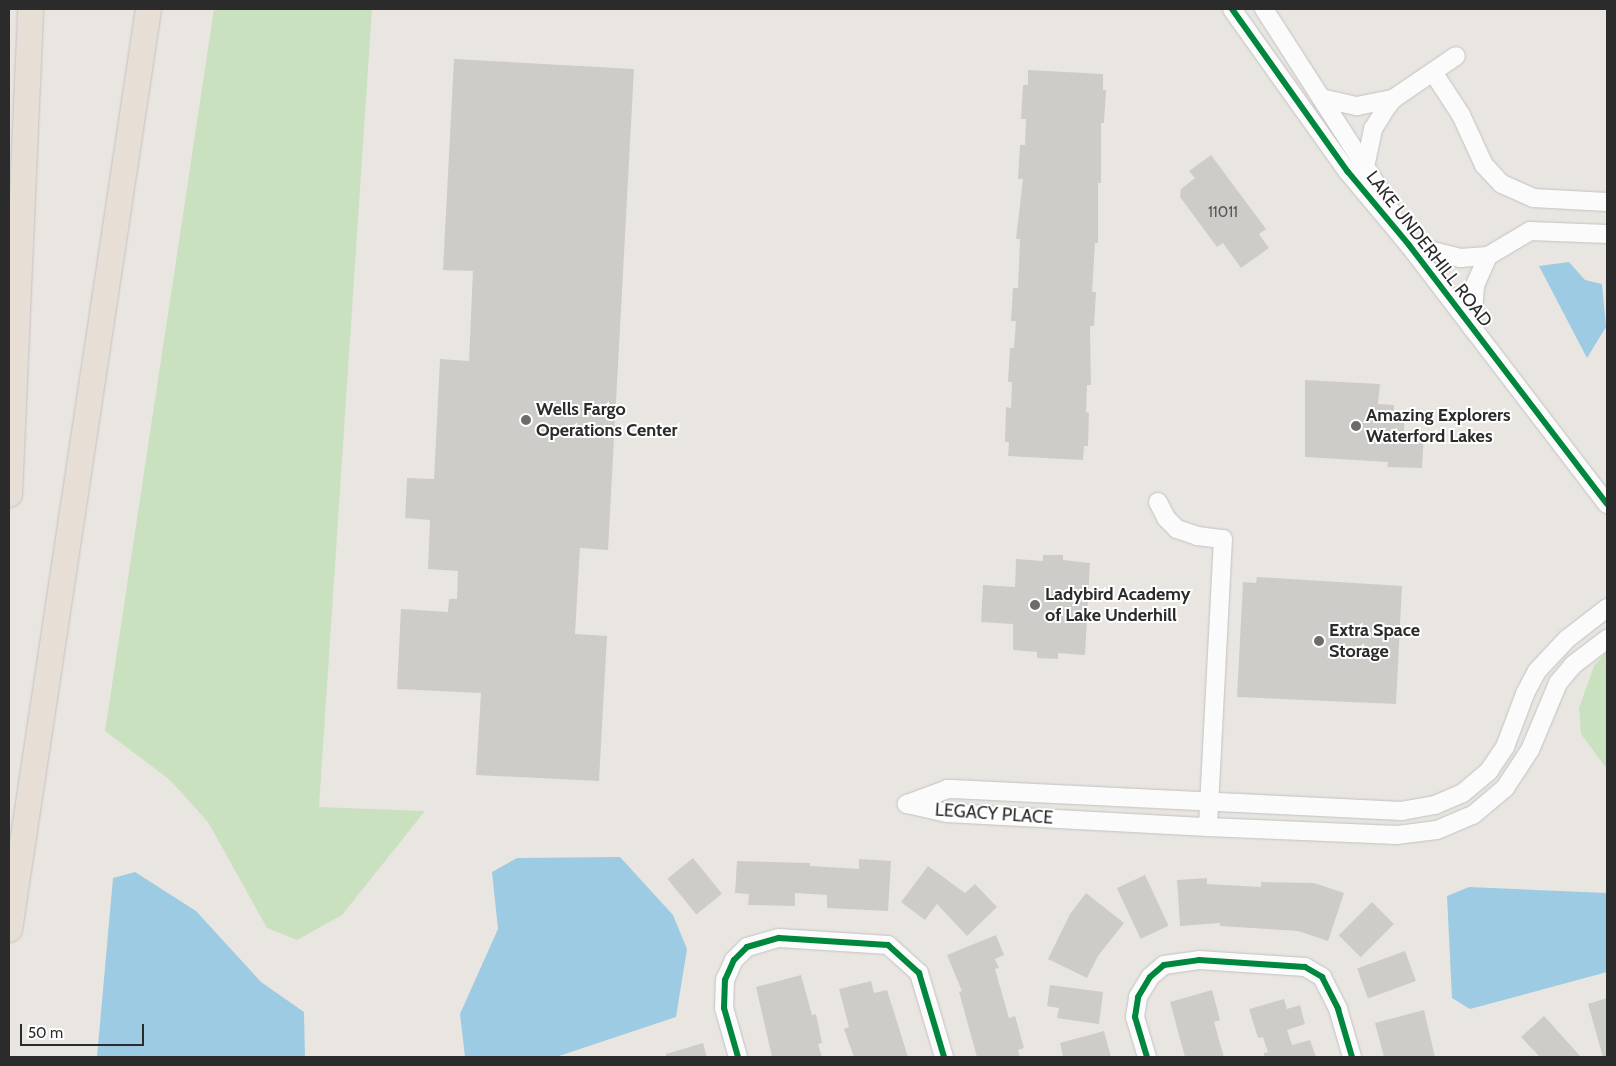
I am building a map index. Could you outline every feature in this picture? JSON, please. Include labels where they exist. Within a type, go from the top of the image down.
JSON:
[{"type":"highway","points":[[9,494],[30,9]]},
{"type":"highway","points":[[9,929],[148,9]]},
{"type":"street","name":"LAKE UNDERHILL ROAD","points":[[1232,9],[1348,172],[1409,245],[1607,504]]},
{"type":"street","name":"LAKE UNDERHILL ROAD","points":[[1264,9],[1366,167],[1409,245]]},
{"type":"street","points":[[1366,167],[1375,124],[1393,99],[1456,56]]},
{"type":"street","points":[[1432,72],[1461,114],[1484,165],[1502,184],[1533,198],[1607,202]]},
{"type":"street","points":[[1321,98],[1358,106],[1393,99]]},
{"type":"street","points":[[1409,245],[1460,258],[1488,256],[1530,231],[1607,234]]},
{"type":"street","points":[[1472,328],[1475,285],[1488,256]]},
{"type":"street","points":[[1158,502],[1166,518],[1177,529],[1197,536],[1223,539],[1208,827]]},
{"type":"street","name":"LEGACY PLACE","points":[[1607,608],[1548,657],[1528,686],[1510,738],[1496,763],[1476,783],[1452,798],[1422,809],[1402,811],[948,789],[907,804],[947,813],[1208,827],[1397,835],[1437,830],[1462,821],[1487,806],[1511,782],[1530,750],[1558,683],[1574,665],[1607,639]]},
{"type":"street","points":[[738,1057],[724,1008],[724,980],[734,960],[747,948],[779,938],[888,945],[919,973],[944,1057]]},
{"type":"street","points":[[1147,1057],[1135,1017],[1138,997],[1150,978],[1164,965],[1199,960],[1305,967],[1322,977],[1338,1009],[1352,1057]]},
{"type":"green space","points":[[214,9],[372,9],[319,807],[425,811],[342,915],[297,940],[267,928],[208,822],[170,780],[105,731]]},
{"type":"green space","points":[[1607,651],[1607,769],[1581,734],[1579,708],[1594,666]]},
{"type":"water","points":[[1569,262],[1585,280],[1602,284],[1606,327],[1587,358],[1539,266]]},
{"type":"water","points":[[620,857],[673,915],[687,949],[676,1017],[556,1057],[465,1057],[460,1014],[498,929],[492,872],[517,858]]},
{"type":"water","points":[[135,872],[196,911],[261,982],[304,1012],[305,1057],[97,1057],[113,878]]},
{"type":"water","points":[[1469,887],[1607,893],[1607,972],[1470,1009],[1452,998],[1447,896]]},
{"type":"building","name":"Wells Fargo Operations Center","points":[[454,59],[634,69],[608,550],[580,548],[575,634],[607,636],[599,781],[476,775],[481,693],[397,689],[401,609],[448,612],[449,599],[457,599],[458,571],[428,569],[430,520],[405,518],[407,478],[434,479],[440,359],[469,361],[473,271],[443,270]]},
{"type":"building","points":[[1028,70],[1103,74],[1103,90],[1106,90],[1104,123],[1101,123],[1098,243],[1095,243],[1092,292],[1096,292],[1094,326],[1090,326],[1091,385],[1087,385],[1086,412],[1089,413],[1088,446],[1084,446],[1083,460],[1008,456],[1009,442],[1005,442],[1006,407],[1011,408],[1012,382],[1008,382],[1010,348],[1014,348],[1016,321],[1011,321],[1013,288],[1018,288],[1020,239],[1016,239],[1023,179],[1018,179],[1020,145],[1025,145],[1026,119],[1021,119],[1023,85],[1028,85]]},
{"type":"building","points":[[1211,155],[1266,229],[1259,234],[1269,248],[1241,268],[1223,243],[1217,247],[1180,197],[1181,189],[1195,178],[1189,171]]},
{"type":"building","name":"Amazing Explorers Waterford Lakes","points":[[1305,380],[1380,384],[1378,404],[1394,405],[1394,416],[1405,416],[1404,432],[1424,433],[1422,468],[1387,467],[1388,462],[1305,457]]},
{"type":"building","name":"Ladybird Academy of Lake Underhill","points":[[1043,555],[1063,555],[1063,560],[1090,563],[1085,655],[1058,653],[1058,659],[1037,658],[1037,652],[1013,650],[1013,624],[981,622],[983,585],[1015,587],[1016,559],[1043,561]]},
{"type":"building","name":"Extra Space Storage","points":[[1257,577],[1402,586],[1396,704],[1237,697],[1243,582],[1256,583]]},
{"type":"building","points":[[693,858],[722,894],[696,915],[667,879]]},
{"type":"building","points":[[859,859],[891,861],[888,911],[827,908],[827,895],[795,893],[795,906],[748,905],[749,894],[735,893],[737,861],[810,863],[810,866],[859,869]]},
{"type":"building","points":[[928,866],[965,893],[975,884],[997,907],[967,936],[937,904],[925,920],[901,902]]},
{"type":"building","points":[[1145,875],[1169,926],[1141,939],[1117,888]]},
{"type":"building","points":[[1207,878],[1207,884],[1261,887],[1261,882],[1314,883],[1344,893],[1328,941],[1298,931],[1220,926],[1220,923],[1180,926],[1177,880]]},
{"type":"building","points":[[1086,893],[1124,923],[1098,956],[1087,978],[1048,959],[1070,914]]},
{"type":"building","points":[[1372,902],[1394,924],[1361,957],[1339,935]]},
{"type":"building","points":[[996,935],[1004,955],[995,959],[999,968],[995,969],[1009,1018],[1015,1016],[1024,1048],[1018,1050],[1020,1057],[977,1057],[959,992],[962,991],[947,955]]},
{"type":"building","points":[[1405,951],[1416,981],[1368,999],[1357,968]]},
{"type":"building","points":[[801,975],[812,1015],[816,1014],[822,1043],[818,1044],[822,1057],[772,1057],[756,987]]},
{"type":"building","points":[[871,981],[874,993],[887,990],[908,1057],[854,1057],[844,1029],[849,1027],[839,989]]},
{"type":"building","points":[[1050,985],[1103,992],[1099,1024],[1057,1018],[1059,1008],[1047,1006]]},
{"type":"building","points":[[1212,990],[1220,1020],[1214,1022],[1224,1057],[1185,1057],[1170,1002]]},
{"type":"building","points":[[1607,998],[1607,1057],[1603,1057],[1588,1004]]},
{"type":"building","points":[[1284,999],[1287,1009],[1300,1005],[1305,1024],[1287,1030],[1292,1045],[1310,1040],[1316,1057],[1264,1057],[1264,1053],[1268,1052],[1263,1037],[1258,1038],[1249,1009]]},
{"type":"building","points":[[1424,1010],[1435,1057],[1384,1057],[1375,1023]]},
{"type":"building","points":[[1544,1016],[1581,1057],[1540,1057],[1521,1037]]},
{"type":"building","points":[[1104,1031],[1111,1057],[1063,1057],[1060,1043]]},
{"type":"building","points":[[703,1043],[707,1057],[666,1057],[666,1054]]},
{"type":"cycle path","points":[[1232,9],[1348,172],[1409,245],[1607,504]]},
{"type":"cycle path","points":[[738,1057],[724,1008],[725,980],[734,960],[747,947],[779,938],[888,945],[919,973],[944,1057]]},
{"type":"cycle path","points":[[1147,1057],[1135,1017],[1138,997],[1150,977],[1164,965],[1199,960],[1305,967],[1322,977],[1338,1009],[1352,1057]]},
{"type":"place","name":"Wells Fargo Operations Center","points":[[526,420]]},
{"type":"place","name":"Amazing Explorers Waterford Lakes","points":[[1356,426]]},
{"type":"place","name":"Ladybird Academy of Lake Underhill","points":[[1035,605]]},
{"type":"place","name":"Extra Space Storage","points":[[1319,641]]}]
